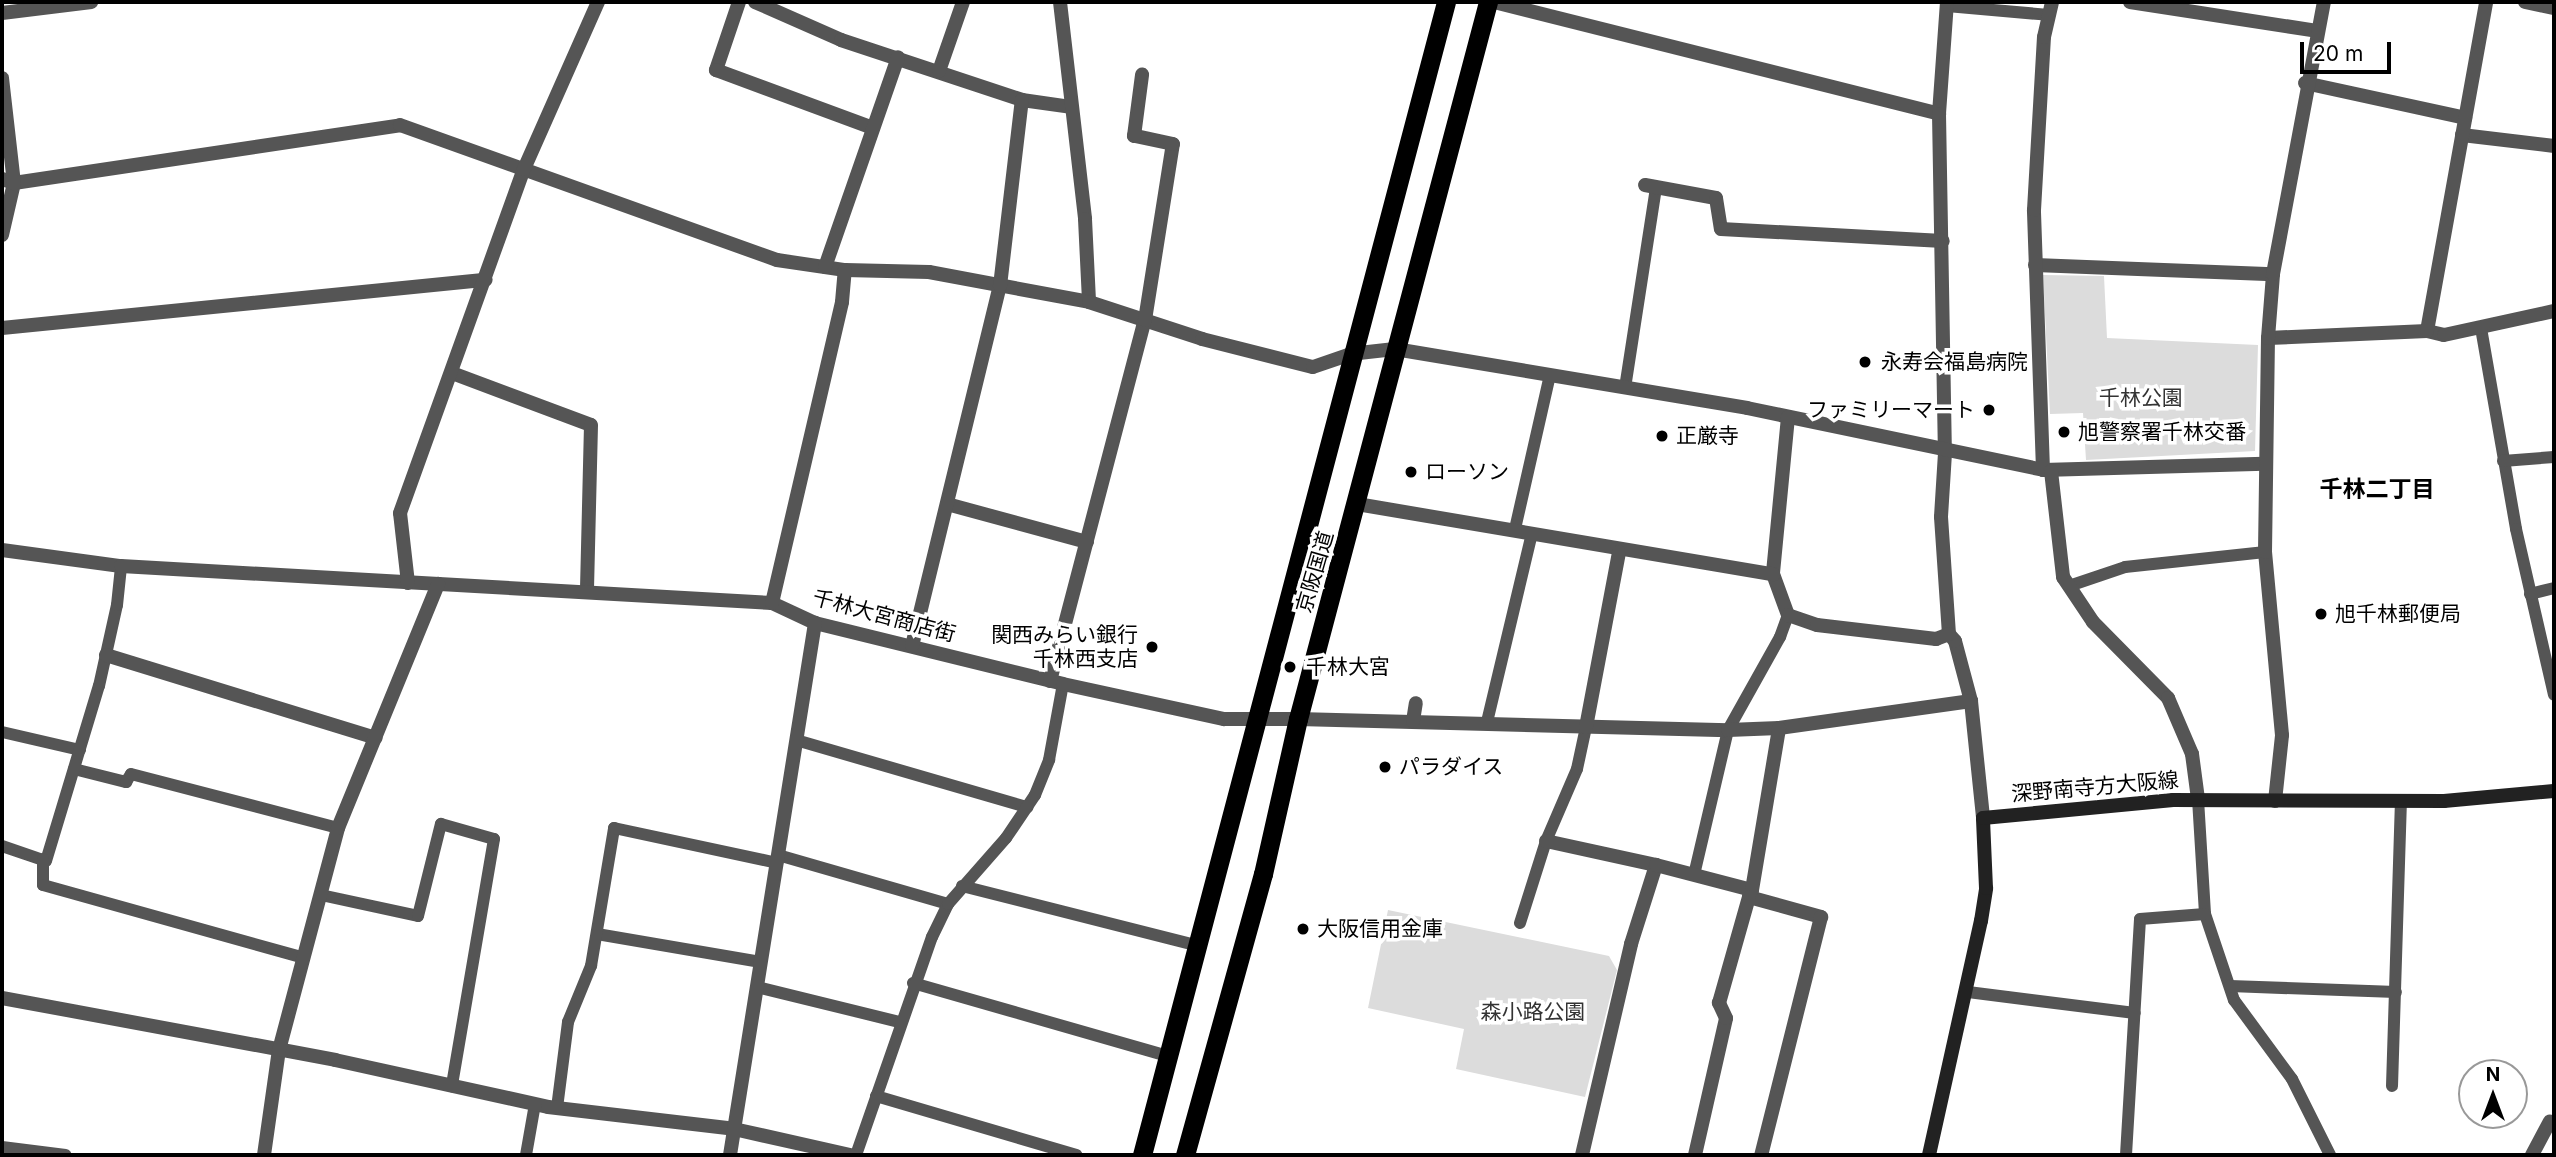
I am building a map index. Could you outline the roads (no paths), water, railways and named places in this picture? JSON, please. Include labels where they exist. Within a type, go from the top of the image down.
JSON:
[{"type":"highway","name":"京阪国道","points":[[1143,1155],[1260,718],[1350,354],[1446,2]]},
{"type":"highway","name":"京阪国道","points":[[1185,1155],[1263,874],[1298,719],[1488,2]]},
{"type":"main road","name":"深野南寺方大阪線","points":[[1983,818],[2198,799],[2401,801],[2554,791]]},
{"type":"main road","points":[[1929,1155],[1968,992],[1986,888],[1983,818]]},
{"type":"street","points":[[2,13],[91,2]]},
{"type":"street","points":[[408,583],[400,513],[524,169],[598,2]]},
{"type":"street","points":[[739,2],[716,71],[873,128]]},
{"type":"street","points":[[755,2],[841,40],[1022,100],[1071,107]]},
{"type":"street","points":[[939,72],[963,2]]},
{"type":"street","points":[[1060,2],[1085,219],[1089,302]]},
{"type":"street","points":[[1494,2],[1939,114]]},
{"type":"street","points":[[2130,2],[2317,31]]},
{"type":"street","points":[[2274,801],[2283,735],[2264,552],[2268,338],[2273,274],[2305,83],[2324,2]]},
{"type":"street","points":[[2427,331],[2486,2]]},
{"type":"street","points":[[2525,2],[2554,8]]},
{"type":"street","points":[[1947,4],[1939,114],[1945,453],[1941,517],[1952,638],[1971,701],[1983,818]]},
{"type":"street","points":[[2051,8],[2042,77],[2035,265],[2047,471],[2063,577],[2093,622],[2168,698],[2192,754],[2198,799]]},
{"type":"street","points":[[825,267],[898,57]]},
{"type":"street","points":[[1057,682],[1087,541],[1145,320],[1173,144],[1135,136],[1142,75]]},
{"type":"street","points":[[2,79],[8,181],[2,234]]},
{"type":"street","points":[[2305,83],[2465,118]]},
{"type":"street","points":[[912,646],[1000,286],[1022,100]]},
{"type":"street","points":[[8,181],[400,125],[777,260],[845,270],[929,272],[1089,302],[1313,366],[1350,354],[1395,349],[1788,417],[1945,453],[2047,471],[2264,464]]},
{"type":"street","points":[[2462,135],[2554,146]]},
{"type":"street","points":[[1651,186],[1716,198],[1721,229],[1943,241]]},
{"type":"street","points":[[2035,265],[2273,274]]},
{"type":"street","points":[[772,603],[842,302],[845,270]]},
{"type":"street","points":[[2,328],[486,280]]},
{"type":"street","points":[[2268,338],[2427,331],[2444,335],[2554,311]]},
{"type":"street","points":[[452,373],[591,425],[586,592]]},
{"type":"street","points":[[1788,417],[1773,574],[1788,615],[1816,625],[1936,639],[1952,638]]},
{"type":"street","points":[[947,504],[1087,541]]},
{"type":"street","points":[[1357,504],[1515,529],[1619,552],[1773,574]]},
{"type":"street","name":"千林大宮商店街","points":[[2,550],[121,566],[772,603],[815,623],[1057,682],[1224,719],[1413,720],[1728,730],[1779,728],[1971,701]]},
{"type":"street","points":[[1586,727],[1619,552]]},
{"type":"street","points":[[264,1155],[279,1050],[338,828],[438,584]]},
{"type":"street","points":[[730,1155],[815,623]]},
{"type":"street","points":[[106,655],[375,738]]},
{"type":"street","points":[[1413,720],[1416,703]]},
{"type":"street","points":[[1695,1155],[1726,1018],[1719,1003],[1751,893],[1779,728]]},
{"type":"street","points":[[1546,841],[1694,875],[1821,917],[1761,1155]]},
{"type":"street","points":[[1582,1155],[1631,944],[1656,865]]},
{"type":"street","points":[[2,998],[279,1050],[556,1108],[734,1129],[849,1155]]},
{"type":"street","points":[[2532,1155],[2550,1121]]},
{"type":"lane","points":[[1947,4],[2051,8]]},
{"type":"lane","points":[[1625,388],[1651,186]]},
{"type":"lane","points":[[2482,328],[2503,461],[2554,695]]},
{"type":"lane","points":[[1515,529],[1550,375]]},
{"type":"lane","points":[[2503,461],[2554,457]]},
{"type":"lane","points":[[1487,722],[1532,533]]},
{"type":"lane","points":[[2069,586],[2125,567],[2264,552]]},
{"type":"lane","points":[[2,846],[46,861],[106,655],[121,566]]},
{"type":"lane","points":[[2530,594],[2554,588]]},
{"type":"lane","points":[[1694,875],[1728,730],[1780,637],[1788,615]]},
{"type":"lane","points":[[849,1155],[876,1096],[913,983],[947,904],[1027,807],[1049,760],[1057,682]]},
{"type":"lane","points":[[1520,923],[1546,841],[1577,769],[1586,727]]},
{"type":"lane","points":[[2,732],[80,750]]},
{"type":"lane","points":[[796,740],[1027,807]]},
{"type":"lane","points":[[74,769],[126,782],[131,774],[338,828]]},
{"type":"lane","points":[[2198,799],[2197,845],[2205,914],[2234,1000],[2292,1079],[2330,1155]]},
{"type":"lane","points":[[2392,1086],[2401,801]]},
{"type":"lane","points":[[321,895],[418,916],[441,824],[494,839],[452,1086]]},
{"type":"lane","points":[[556,1108],[568,1022],[591,966],[614,828],[777,859],[947,904]]},
{"type":"lane","points":[[43,859],[43,886],[304,958]]},
{"type":"lane","points":[[962,886],[1199,947]]},
{"type":"lane","points":[[2126,1155],[2140,919],[2205,914]]},
{"type":"lane","points":[[597,934],[761,962]]},
{"type":"lane","points":[[913,983],[1171,1058]]},
{"type":"lane","points":[[2230,986],[2396,992]]},
{"type":"lane","points":[[757,987],[900,1022]]},
{"type":"lane","points":[[1968,992],[2135,1013]]},
{"type":"lane","points":[[876,1096],[1077,1155]]},
{"type":"lane","points":[[526,1155],[535,1104]]},
{"type":"lane","points":[[2,1147],[66,1155]]},
{"type":"place","name":"永寿会福島病院","points":[[1865,362]]},
{"type":"place","name":"ファミリーマート","points":[[1989,410]]},
{"type":"place","name":"旭警察署千林交番","points":[[2064,432]]},
{"type":"place","name":"正厳寺","points":[[1662,436]]},
{"type":"place","name":"ローソン","points":[[1411,472]]},
{"type":"place","name":"旭千林郵便局","points":[[2321,614]]},
{"type":"place","name":"関西みらい銀行 千林西支店","points":[[1152,647]]},
{"type":"place","name":"千林大宮","points":[[1290,667]]},
{"type":"place","name":"パラダイス","points":[[1385,767]]},
{"type":"place","name":"大阪信用金庫","points":[[1303,929]]},
{"type":"district","name":"千林二丁目","points":[[2377,489]]},
{"type":"park label","name":"千林公園","points":[[2141,398]]},
{"type":"park label","name":"森小路公園","points":[[1533,1012]]}]
